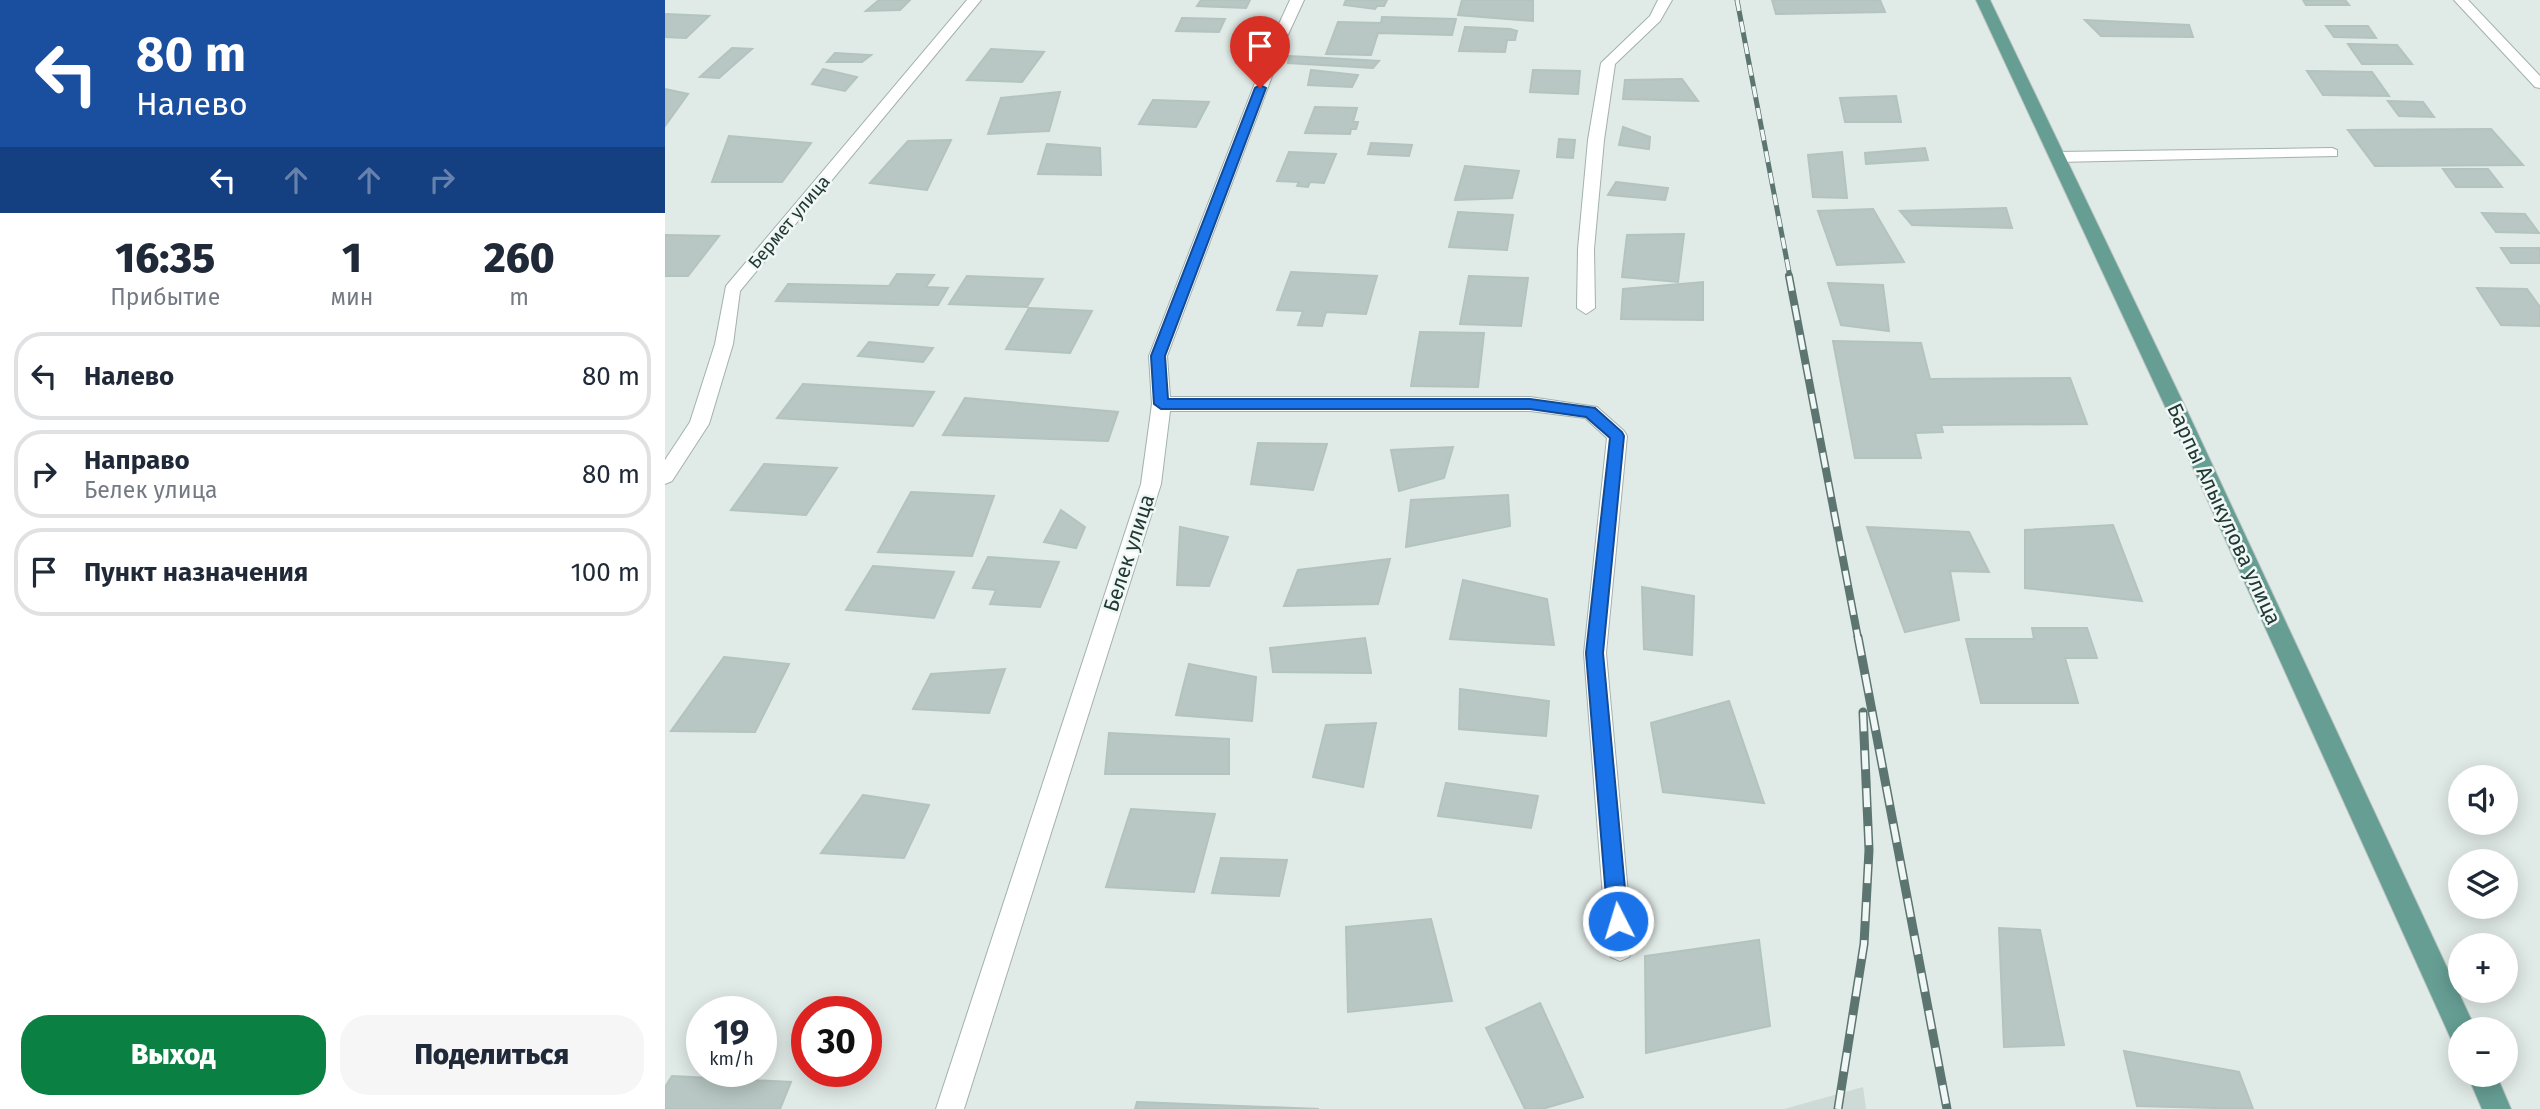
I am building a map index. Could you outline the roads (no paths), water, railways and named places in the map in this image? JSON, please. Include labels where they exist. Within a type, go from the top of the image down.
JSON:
[{"type":"main road","name":"Барпы Алыкулова улица","points":[[1983,0],[2455,1017]]},
{"type":"main road","points":[[2487,1087],[2497,1109]]},
{"type":"street","name":"Бермет улица","points":[[665,476],[699,424],[724,344],[733,290],[974,0]]},
{"type":"street","name":"Белек улица","points":[[950,1109],[1151,484],[1161,404],[1158,356],[1279,40],[1297,0]]},
{"type":"street","points":[[1586,308],[1588,222],[1596,140],[1608,64],[1655,18],[1665,0]]},
{"type":"street","points":[[2461,0],[2540,84]]},
{"type":"street","points":[[2057,157],[2332,153]]},
{"type":"street","points":[[1161,404],[1530,404],[1590,412],[1617,436],[1595,653],[1620,948]]},
{"type":"railway","points":[[1737,0],[1790,277]]},
{"type":"railway","points":[[1789,276],[1858,638]]},
{"type":"railway","points":[[1858,637],[1947,1109]]},
{"type":"railway","points":[[1838,1109],[1864,944],[1869,850],[1863,712]]}]
